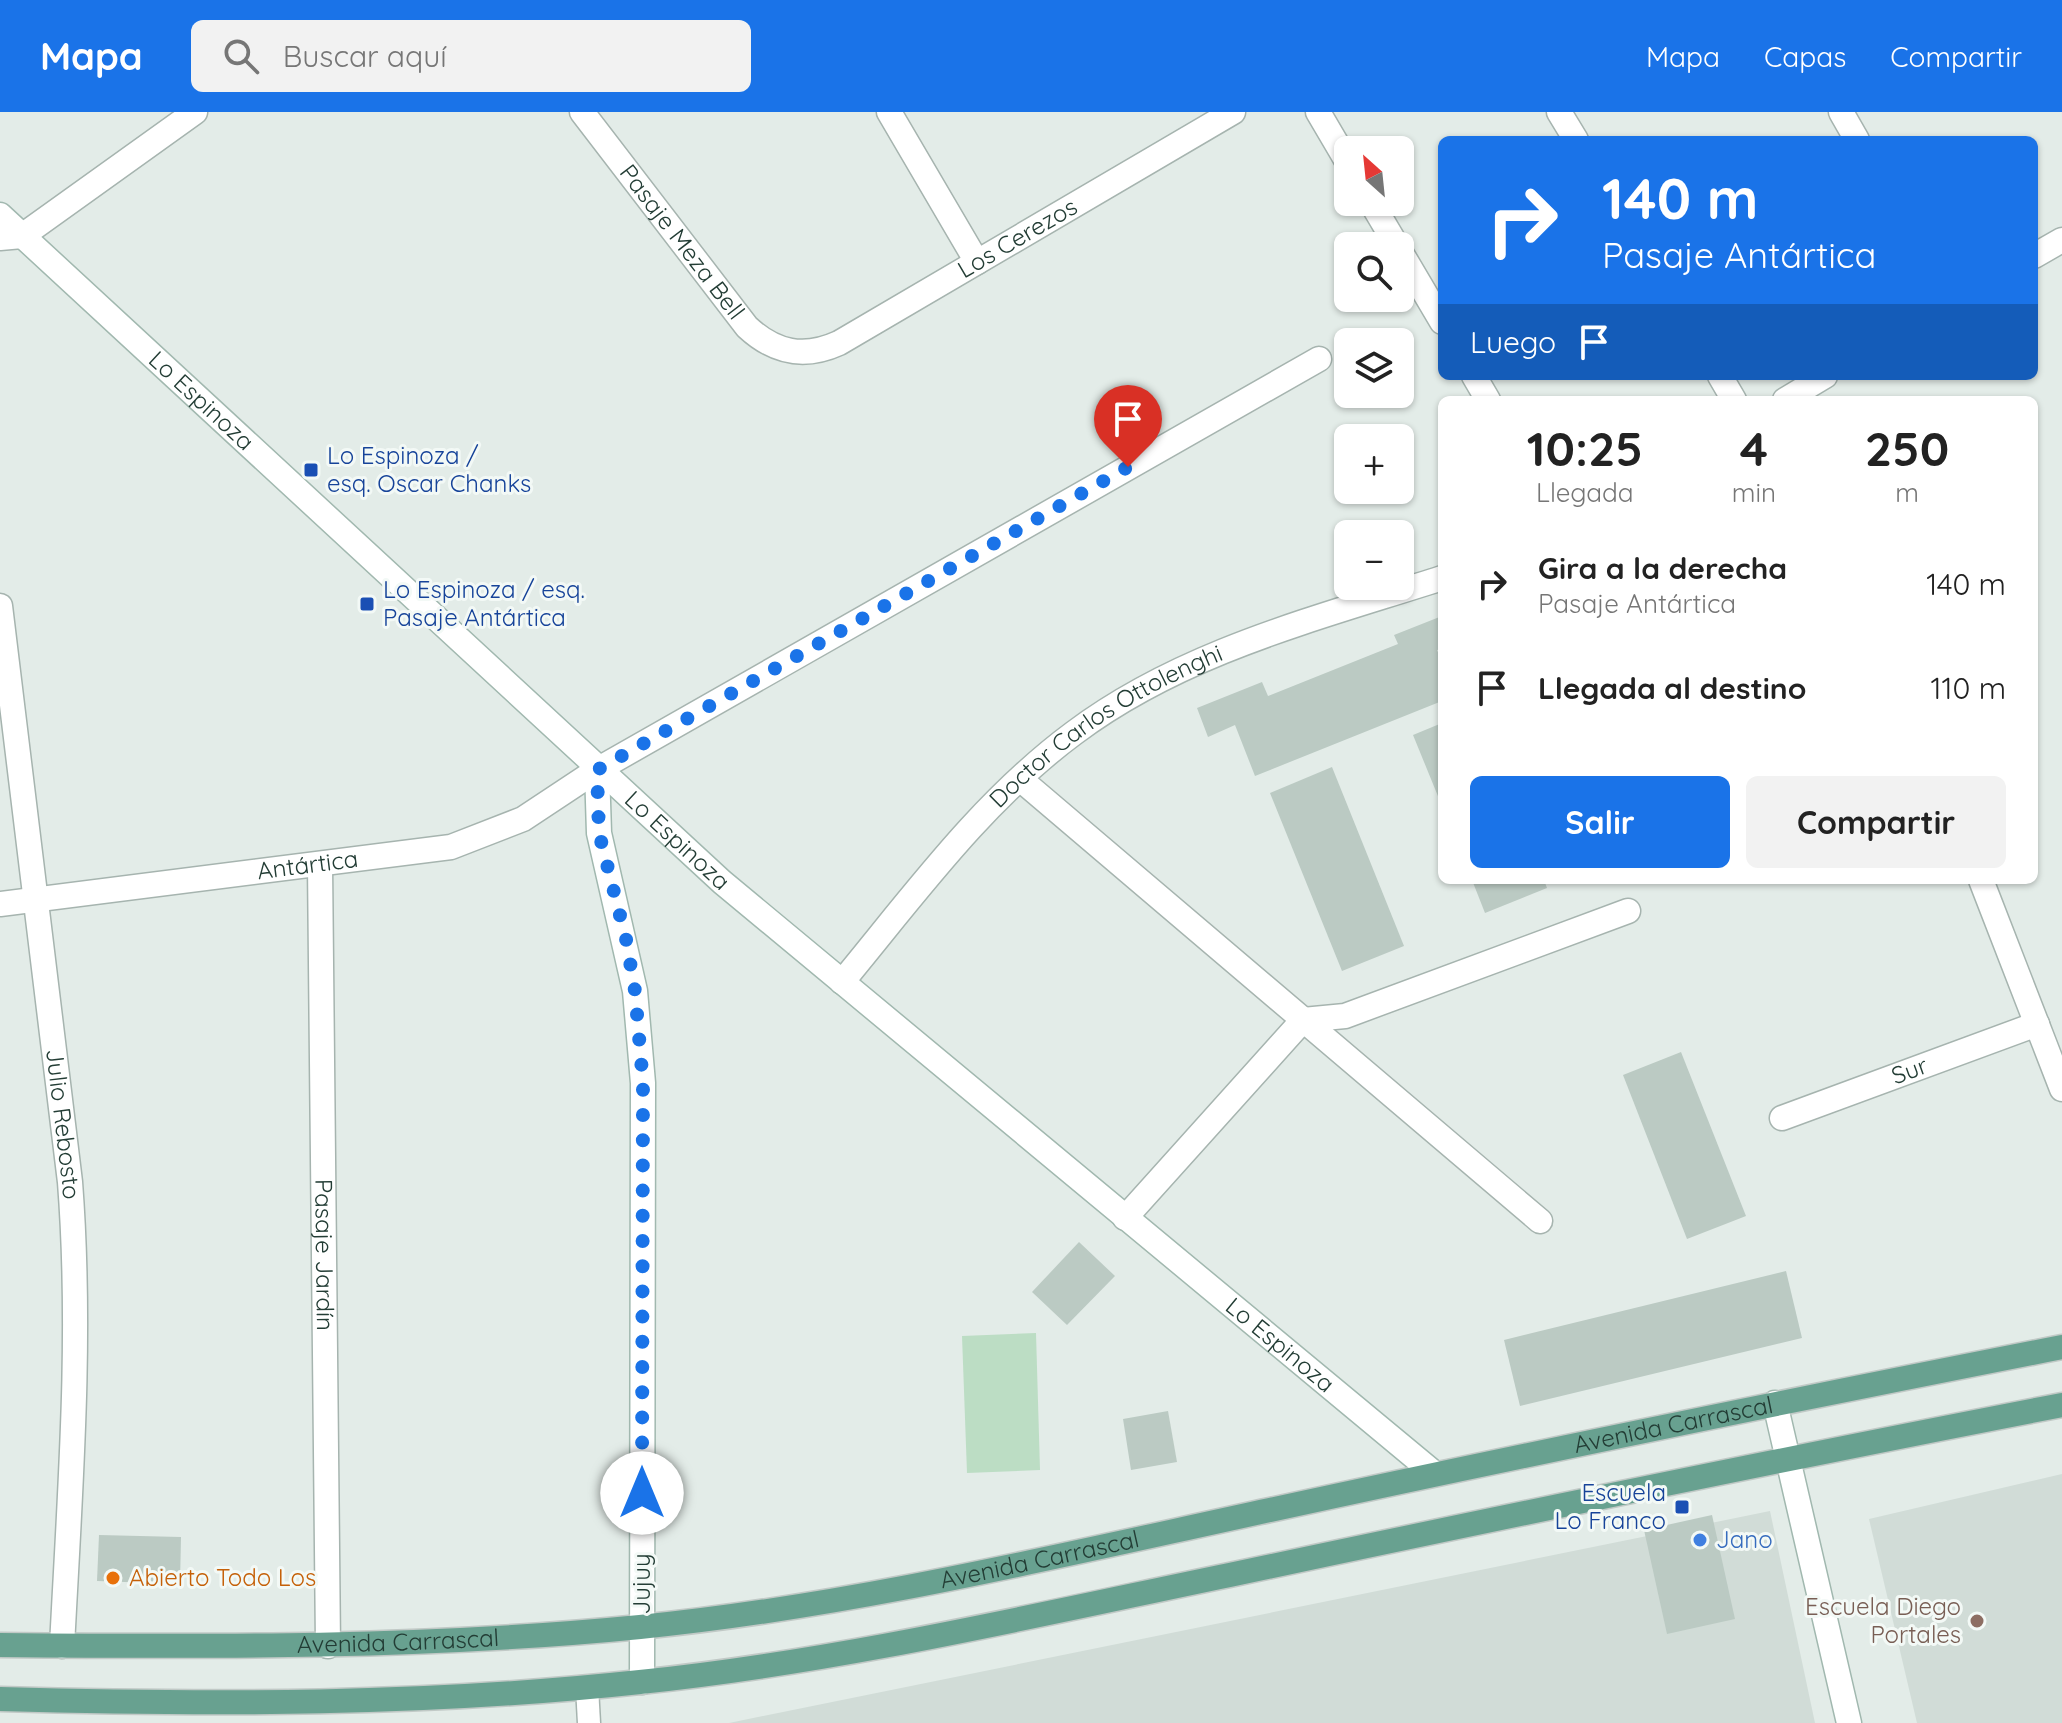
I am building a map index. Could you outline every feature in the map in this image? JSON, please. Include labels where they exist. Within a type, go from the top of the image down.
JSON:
[{"type":"main road","name":"Avenida Carrascal","points":[[0,1645],[397,1645],[642,1627],[893,1589],[1775,1403],[2062,1347]]},
{"type":"main road","points":[[0,1699],[204,1704],[450,1696],[642,1682],[929,1636],[1787,1458],[2062,1405]]},
{"type":"street","points":[[11,237],[195,112]]},
{"type":"street","name":"Pasaje Meza Bell","points":[[582,112],[747,327],[761,340],[796,353]]},
{"type":"street","points":[[889,112],[977,262]]},
{"type":"street","points":[[1318,112],[1334,139]]},
{"type":"street","points":[[1559,112],[1574,136]]},
{"type":"street","points":[[1841,112],[1855,136]]},
{"type":"street","name":"Los Cerezos","points":[[796,353],[839,343],[1221,115]]},
{"type":"street","name":"Lo Espinoza","points":[[0,215],[11,237],[722,882],[1435,1474]]},
{"type":"street","points":[[2038,254],[2061,242]]},
{"type":"street","points":[[1414,275],[1438,315]]},
{"type":"street","name":"Antártica","points":[[0,904],[427,852],[474,841],[536,812],[597,770],[1319,359]]},
{"type":"street","points":[[1792,396],[1818,380]]},
{"type":"street","name":"Doctor Carlos Ottolenghi","points":[[842,982],[951,850],[1020,779],[1074,733],[1120,703],[1212,655],[1438,579]]},
{"type":"street","name":"Julio Rebosto","points":[[0,606],[37,899],[75,1252],[75,1383],[62,1646]]},
{"type":"street","name":"Jujuy","points":[[597,770],[599,833],[626,939],[635,991],[643,1083],[642,1682]]},
{"type":"street","points":[[1020,779],[1540,1221]]},
{"type":"street","name":"Pasaje Jardín","points":[[320,865],[328,1646]]},
{"type":"street","points":[[1983,884],[2062,1089]]},
{"type":"street","points":[[1125,1218],[1303,1020],[1345,1016],[1628,911]]},
{"type":"street","name":"Sur","points":[[1782,1118],[2037,1024]]},
{"type":"street","points":[[1775,1403],[1849,1723]]},
{"type":"lane","points":[[587,1687],[589,1723]]},
{"type":"shaded area","name":"Escuela Diego Portales","points":[[2062,1474],[2062,1723],[1917,1723],[1869,1519]]},
{"type":"shaded area","points":[[1770,1511],[1815,1723],[729,1723]]},
{"type":"green space","points":[[1036,1333],[1040,1470],[967,1473],[962,1336]]},
{"type":"building","points":[[1438,618],[1438,703],[1255,776],[1235,725],[1208,737],[1197,708],[1262,682],[1268,696],[1398,644],[1394,635]]},
{"type":"building","points":[[1438,725],[1438,796],[1413,735]]},
{"type":"building","points":[[1332,767],[1404,946],[1342,971],[1270,793]]},
{"type":"building","points":[[1474,884],[1546,884],[1547,888],[1485,913]]},
{"type":"building","points":[[1681,1052],[1746,1216],[1687,1239],[1623,1075]]},
{"type":"building","points":[[1079,1242],[1115,1276],[1067,1325],[1032,1292]]},
{"type":"building","points":[[1786,1271],[1802,1338],[1520,1406],[1504,1340]]},
{"type":"building","points":[[1168,1411],[1177,1462],[1131,1470],[1123,1419]]},
{"type":"building","points":[[1712,1515],[1735,1619],[1667,1634],[1644,1530]]},
{"type":"building","points":[[99,1535],[181,1537],[180,1584],[97,1581]]},
{"type":"place","name":"Lo Espinoza / esq. Oscar Chanks","points":[[311,470]]},
{"type":"place","name":"Lo Espinoza / esq. Pasaje Antártica","points":[[367,604]]},
{"type":"place","name":"Escuela Lo Franco","points":[[1682,1507]]},
{"type":"place","name":"Jano","points":[[1700,1540]]},
{"type":"place","name":"Abierto Todo Los","points":[[113,1578]]},
{"type":"place","name":"Escuela Diego Portales","points":[[1977,1621]]},
{"type":"route","points":[[642,1493],[643,1083],[635,991],[626,939],[599,833],[597,770],[1128,467]]}]
